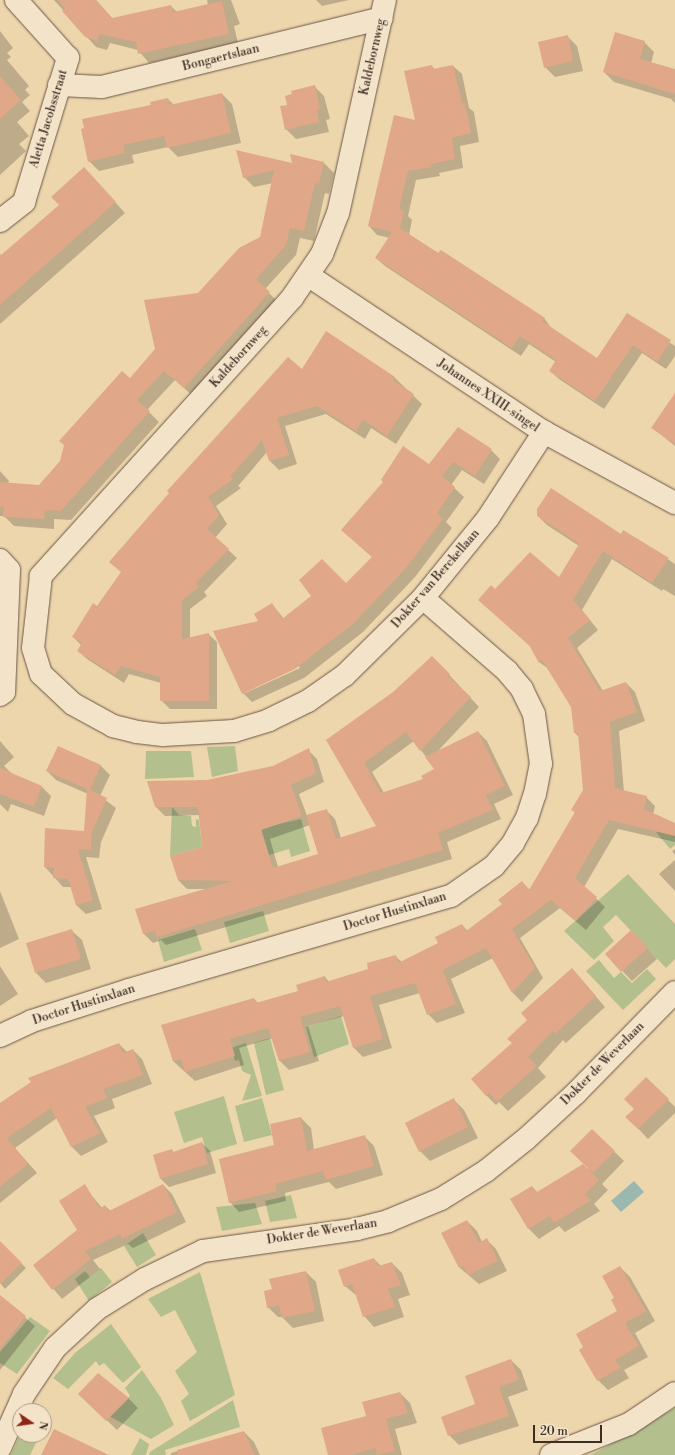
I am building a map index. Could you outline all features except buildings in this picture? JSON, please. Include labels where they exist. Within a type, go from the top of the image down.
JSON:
[{"type":"street","name":"Aletta Jacobsstraat","points":[[0,221],[24,202],[68,58],[16,0]]},
{"type":"street","name":"Bongaertslaan","points":[[59,85],[102,87],[389,5]]},
{"type":"street","name":"Kaldebornweg","points":[[40,674],[33,648],[41,576],[309,276],[322,254],[338,213],[389,5]]},
{"type":"street","name":"Johannes XXIII-singel","points":[[309,276],[544,432],[675,503]]},
{"type":"street","name":"Dokter van Berckellaan","points":[[40,674],[73,704],[113,726],[163,735],[234,731],[269,720],[308,701],[345,675],[423,598],[488,518],[544,432]]},
{"type":"street","points":[[0,560],[9,570],[2,694]]},
{"type":"street","name":"Doctor Hustinxlaan","points":[[0,1036],[32,1021],[129,990],[451,896],[494,866],[513,843],[527,818],[535,794],[542,764],[534,714],[522,689],[506,671],[423,598]]},
{"type":"street","name":"Dokter de Weverlaan","points":[[0,1448],[24,1394],[55,1348],[97,1309],[145,1279],[203,1251],[357,1229],[388,1221],[441,1199],[486,1171],[526,1139],[576,1093],[675,992]]},
{"type":"street","points":[[551,1455],[628,1424],[675,1393]]},
{"type":"green space","points":[[235,746],[238,771],[212,777],[207,747]]},
{"type":"green space","points":[[146,751],[191,751],[194,777],[145,779]]},
{"type":"green space","points":[[172,807],[179,815],[191,816],[192,826],[196,827],[196,819],[199,820],[202,847],[170,856]]},
{"type":"green space","points":[[301,819],[310,851],[291,857],[289,849],[269,855],[261,828]]},
{"type":"green space","points":[[666,823],[675,833],[675,845],[670,849],[656,832]]},
{"type":"green space","points":[[628,874],[675,924],[675,959],[666,968],[616,915],[603,927],[614,941],[594,960],[564,931]]},
{"type":"green space","points":[[263,911],[269,931],[230,943],[224,922]]},
{"type":"green space","points":[[195,929],[202,950],[164,962],[158,940]]},
{"type":"green space","points":[[599,960],[614,978],[621,972],[632,983],[647,969],[656,979],[623,1010],[586,971]]},
{"type":"green space","points":[[341,1016],[349,1044],[314,1057],[306,1027]]},
{"type":"green space","points":[[270,1038],[284,1090],[266,1095],[254,1043]]},
{"type":"green space","points":[[246,1043],[262,1096],[242,1101],[251,1075],[242,1071],[239,1060],[235,1061],[231,1048]]},
{"type":"green space","points":[[224,1096],[237,1144],[207,1153],[202,1137],[184,1143],[174,1112]]},
{"type":"green space","points":[[262,1098],[272,1135],[244,1142],[235,1106]]},
{"type":"green space","points":[[291,1195],[297,1218],[270,1222],[265,1201]]},
{"type":"green space","points":[[255,1203],[262,1224],[222,1231],[216,1207]]},
{"type":"green space","points":[[143,1233],[156,1255],[137,1267],[124,1246]]},
{"type":"green space","points":[[101,1268],[112,1282],[89,1301],[75,1279],[85,1271],[90,1277]]},
{"type":"green space","points":[[200,1272],[235,1395],[190,1421],[181,1401],[189,1394],[175,1371],[197,1352],[175,1310],[161,1317],[148,1299]]},
{"type":"green space","points":[[30,1317],[50,1331],[17,1374],[0,1363],[0,1352]]},
{"type":"green space","points":[[111,1324],[141,1367],[123,1383],[104,1363],[99,1366],[96,1361],[68,1389],[53,1378],[75,1353]]},
{"type":"green space","points":[[142,1370],[161,1398],[174,1425],[151,1439],[109,1416],[130,1396],[125,1388]]},
{"type":"green space","points":[[233,1400],[240,1427],[165,1450],[166,1455],[149,1455],[150,1452]]},
{"type":"green space","points":[[675,1408],[675,1455],[590,1455],[600,1450]]},
{"type":"green space","points":[[140,1438],[149,1444],[146,1455],[131,1455]]},
{"type":"green space","points":[[16,1443],[36,1443],[30,1455],[11,1455]]},
{"type":"water","points":[[634,1181],[644,1192],[621,1212],[611,1201]]}]
